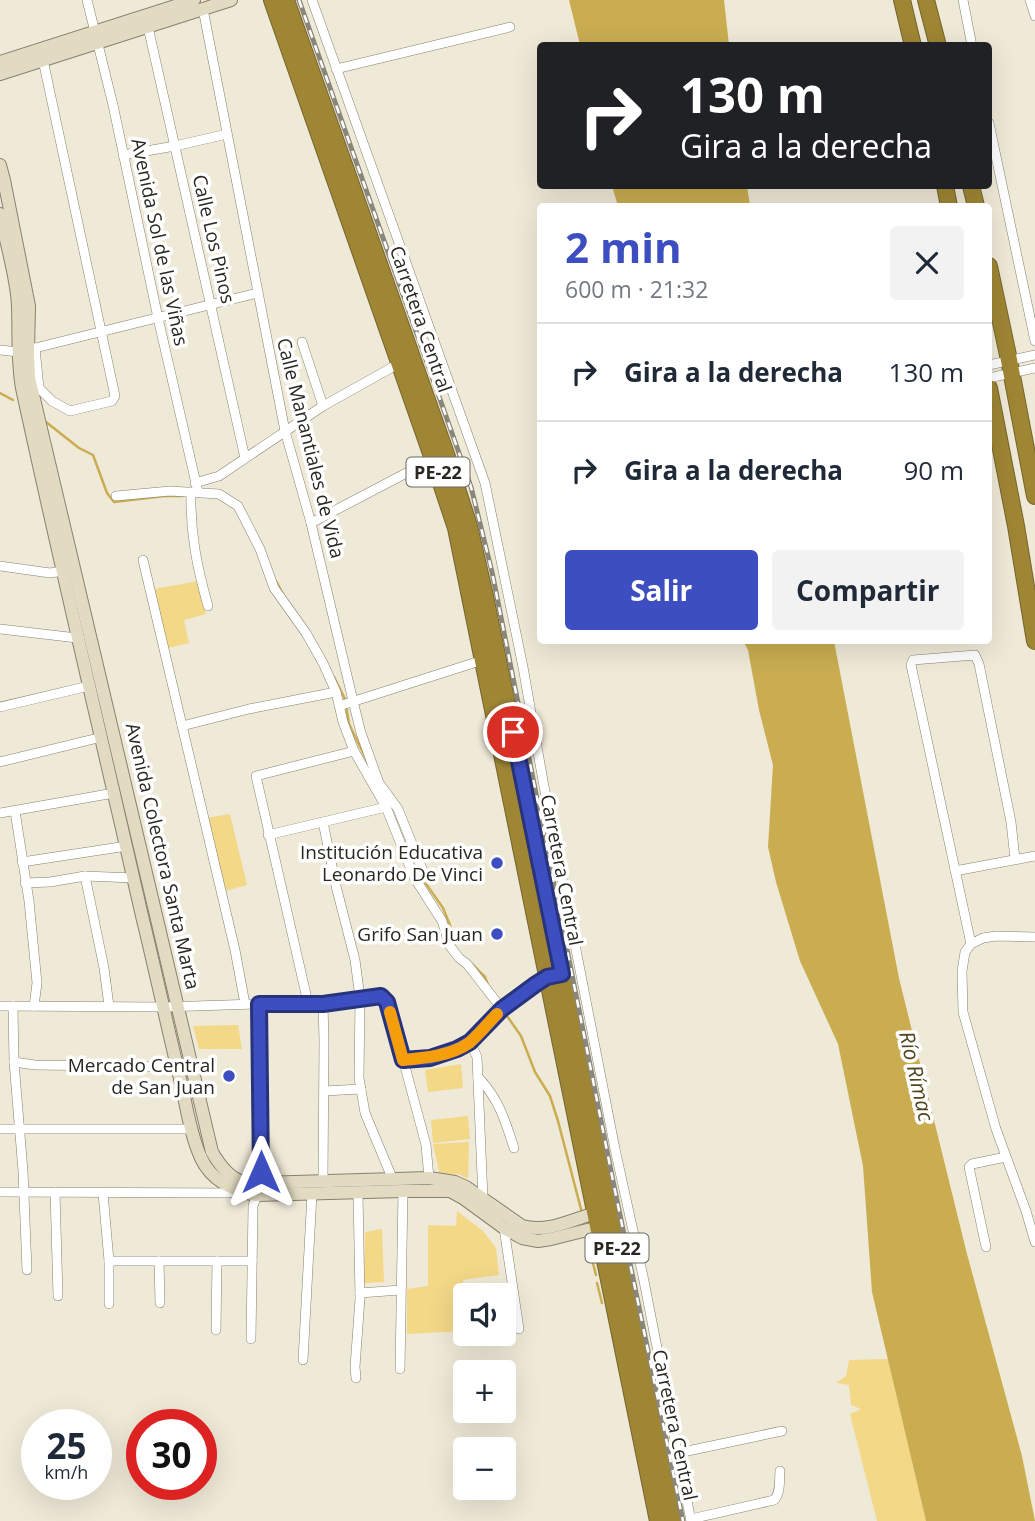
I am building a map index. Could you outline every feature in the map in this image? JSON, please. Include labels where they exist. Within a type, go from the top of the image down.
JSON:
[{"type":"highway","name":"Carretera Central","points":[[272,0],[456,528],[483,660],[555,976],[639,1390],[658,1521]]},
{"type":"highway","name":"Carretera Central","points":[[286,0],[469,526],[543,880],[555,976],[597,1220],[673,1521]]},
{"type":"highway","points":[[902,0],[912,42]]},
{"type":"highway","points":[[926,0],[936,42]]},
{"type":"highway","points":[[992,280],[1035,496]]},
{"type":"highway","points":[[992,403],[1035,641]]},
{"type":"street","name":"Avenida Sol de las Viñas","points":[[88,0],[195,489],[191,510],[194,546],[208,606]]},
{"type":"street","points":[[0,74],[43,60],[179,2],[199,4],[231,0]]},
{"type":"street","points":[[312,0],[485,482],[615,1149],[691,1520],[774,1500],[779,1491],[780,1471]]},
{"type":"street","points":[[963,0],[971,42]]},
{"type":"street","points":[[1030,0],[1035,16]]},
{"type":"street","points":[[0,62],[148,27],[199,4]]},
{"type":"street","name":"Calle Manantiales de Vida","points":[[199,4],[285,431],[312,523],[361,733],[379,783],[398,809],[423,871],[417,882]]},
{"type":"street","name":"Calle Los Pinos","points":[[148,27],[245,458]]},
{"type":"street","points":[[336,69],[510,27]]},
{"type":"street","points":[[27,350],[39,388],[52,401],[70,411],[112,401],[115,396],[43,60]]},
{"type":"street","points":[[123,155],[227,134]]},
{"type":"street","points":[[992,137],[1035,341]]},
{"type":"street","name":"Avenida Colectora Santa Marta","points":[[0,165],[29,306],[29,378],[212,1152],[219,1165],[231,1176],[255,1190],[323,1181],[429,1178],[456,1182],[522,1226],[532,1229],[597,1220]]},
{"type":"street","name":"Avenida Colectora Santa Marta","points":[[0,214],[27,350],[19,370],[22,388],[77,638],[201,1159],[211,1174],[222,1183],[255,1190],[312,1194],[450,1191],[504,1228],[522,1238],[538,1241],[551,1239],[597,1220]]},
{"type":"street","points":[[0,350],[27,350],[257,293]]},
{"type":"street","points":[[302,342],[323,406]]},
{"type":"street","points":[[992,376],[1035,355]]},
{"type":"street","points":[[195,489],[219,476],[323,406],[400,363]]},
{"type":"street","points":[[992,365],[1035,368]]},
{"type":"street","points":[[312,523],[433,459]]},
{"type":"street","points":[[116,496],[195,489],[219,494],[238,506],[260,549],[274,588],[323,663],[336,692],[354,751],[386,807],[406,860],[442,921],[450,946],[502,1009]]},
{"type":"street","points":[[143,560],[234,950],[244,1004]]},
{"type":"street","points":[[0,566],[50,573],[63,571]]},
{"type":"street","points":[[0,629],[77,638]]},
{"type":"street","points":[[971,944],[911,664],[913,660],[975,655],[1011,822],[1014,859]]},
{"type":"street","points":[[339,706],[483,660]]},
{"type":"street","points":[[0,707],[89,687]]},
{"type":"street","points":[[182,726],[249,709],[336,692]]},
{"type":"street","points":[[0,762],[102,737]]},
{"type":"street","points":[[308,1003],[256,776],[354,751]]},
{"type":"street","points":[[524,786],[543,781]]},
{"type":"street","points":[[0,813],[114,793]]},
{"type":"street","points":[[268,835],[386,807]]},
{"type":"street","points":[[15,811],[29,901],[37,982],[34,1006]]},
{"type":"street","points":[[323,822],[355,960],[359,998],[359,1078],[365,1113],[393,1180]]},
{"type":"street","points":[[22,862],[127,846]]},
{"type":"street","points":[[955,871],[1035,856]]},
{"type":"street","points":[[25,883],[50,883],[85,876],[134,878]]},
{"type":"street","points":[[85,876],[109,1006]]},
{"type":"street","points":[[543,880],[562,877]]},
{"type":"street","points":[[1035,937],[983,938],[971,944],[964,952],[962,971],[963,1012],[996,1129],[1035,1242]]},
{"type":"street","points":[[403,1060],[430,1058],[470,1042],[502,1009],[555,976]]},
{"type":"street","points":[[0,1006],[323,1004],[381,996],[387,1002],[426,1145],[429,1178]]},
{"type":"street","points":[[251,1339],[253,1206],[261,1101],[259,1004]]},
{"type":"street","points":[[323,1004],[323,1181]]},
{"type":"street","points":[[13,1006],[27,1270]]},
{"type":"street","points":[[470,1042],[477,1056],[483,1199]]},
{"type":"street","points":[[14,1062],[35,1065],[177,1067]]},
{"type":"street","points":[[478,1077],[496,1100],[514,1148]]},
{"type":"street","points":[[324,1091],[361,1089]]},
{"type":"street","points":[[0,1129],[192,1129]]},
{"type":"street","points":[[986,1247],[969,1167],[972,1164],[1006,1157]]},
{"type":"street","points":[[0,1192],[255,1190]]},
{"type":"street","points":[[400,1369],[403,1191]]},
{"type":"street","points":[[55,1192],[58,1296]]},
{"type":"street","points":[[103,1193],[109,1304]]},
{"type":"street","points":[[356,1378],[360,1293],[358,1193]]},
{"type":"street","points":[[303,1360],[312,1194]]},
{"type":"street","points":[[504,1228],[519,1329]]},
{"type":"street","points":[[108,1261],[252,1261]]},
{"type":"street","points":[[159,1261],[160,1303]]},
{"type":"street","points":[[216,1330],[217,1261]]},
{"type":"street","points":[[360,1293],[400,1290]]},
{"type":"street","points":[[678,1453],[782,1431]]},
{"type":"shaded area","points":[[198,581],[206,614],[184,620],[189,643],[168,648],[154,589]]},
{"type":"shaded area","points":[[230,814],[247,885],[225,891],[207,818]]},
{"type":"shaded area","points":[[238,1025],[242,1049],[199,1049],[193,1026]]},
{"type":"shaded area","points":[[461,1064],[463,1088],[428,1092],[425,1070]]},
{"type":"shaded area","points":[[468,1116],[470,1139],[433,1143],[431,1120]]},
{"type":"shaded area","points":[[469,1142],[468,1179],[458,1174],[440,1176],[433,1144]]},
{"type":"shaded area","points":[[457,1211],[483,1231],[496,1248],[499,1275],[453,1283],[453,1332],[407,1334],[407,1289],[428,1286],[428,1225],[456,1226]]},
{"type":"shaded area","points":[[382,1229],[384,1282],[364,1283],[365,1232]]},
{"type":"shaded area","points":[[888,1359],[926,1521],[877,1521],[850,1414],[861,1409],[851,1405],[849,1385],[836,1383],[846,1376],[849,1360]]},
{"type":"water","points":[[569,0],[724,0],[729,42],[579,42]]},
{"type":"water","points":[[613,189],[747,189],[750,203],[617,203]]},
{"type":"water","name":"Río Rímac","points":[[745,644],[835,644],[899,978],[967,1254],[1022,1456],[1035,1521],[926,1521],[872,1292],[863,1166],[838,1044],[800,961],[768,847],[773,765]]},
{"type":"waterway","points":[[0,393],[13,400]]},
{"type":"waterway","points":[[46,422],[79,448],[93,455],[107,493],[114,502],[183,496]]},
{"type":"waterway","points":[[276,581],[283,594]]},
{"type":"waterway","points":[[334,677],[345,699],[349,724],[367,761]]},
{"type":"waterway","points":[[424,881],[443,908],[455,945]]},
{"type":"waterway","points":[[471,963],[485,977],[488,985]]},
{"type":"waterway","points":[[507,1016],[521,1036],[535,1072],[550,1096],[582,1213]]},
{"type":"waterway","points":[[587,1239],[596,1275]]},
{"type":"waterway","points":[[597,1283],[602,1303]]},
{"type":"railway","points":[[299,0],[471,487],[492,572],[683,1521]]},
{"type":"slow traffic","points":[[390,1012],[403,1060],[430,1058],[457,1049],[470,1042],[497,1014]]},
{"type":"place","name":"Institución Educativa Leonardo De Vinci","points":[[497,863]]},
{"type":"place","name":"Grifo San Juan","points":[[497,934]]},
{"type":"place","name":"Mercado Central de San Juan","points":[[229,1076]]},
{"type":"route","points":[[261,1172],[259,1004],[323,1004],[381,996],[387,1002],[403,1060],[430,1058],[470,1042],[502,1009],[547,977],[562,974],[513,732]]}]
